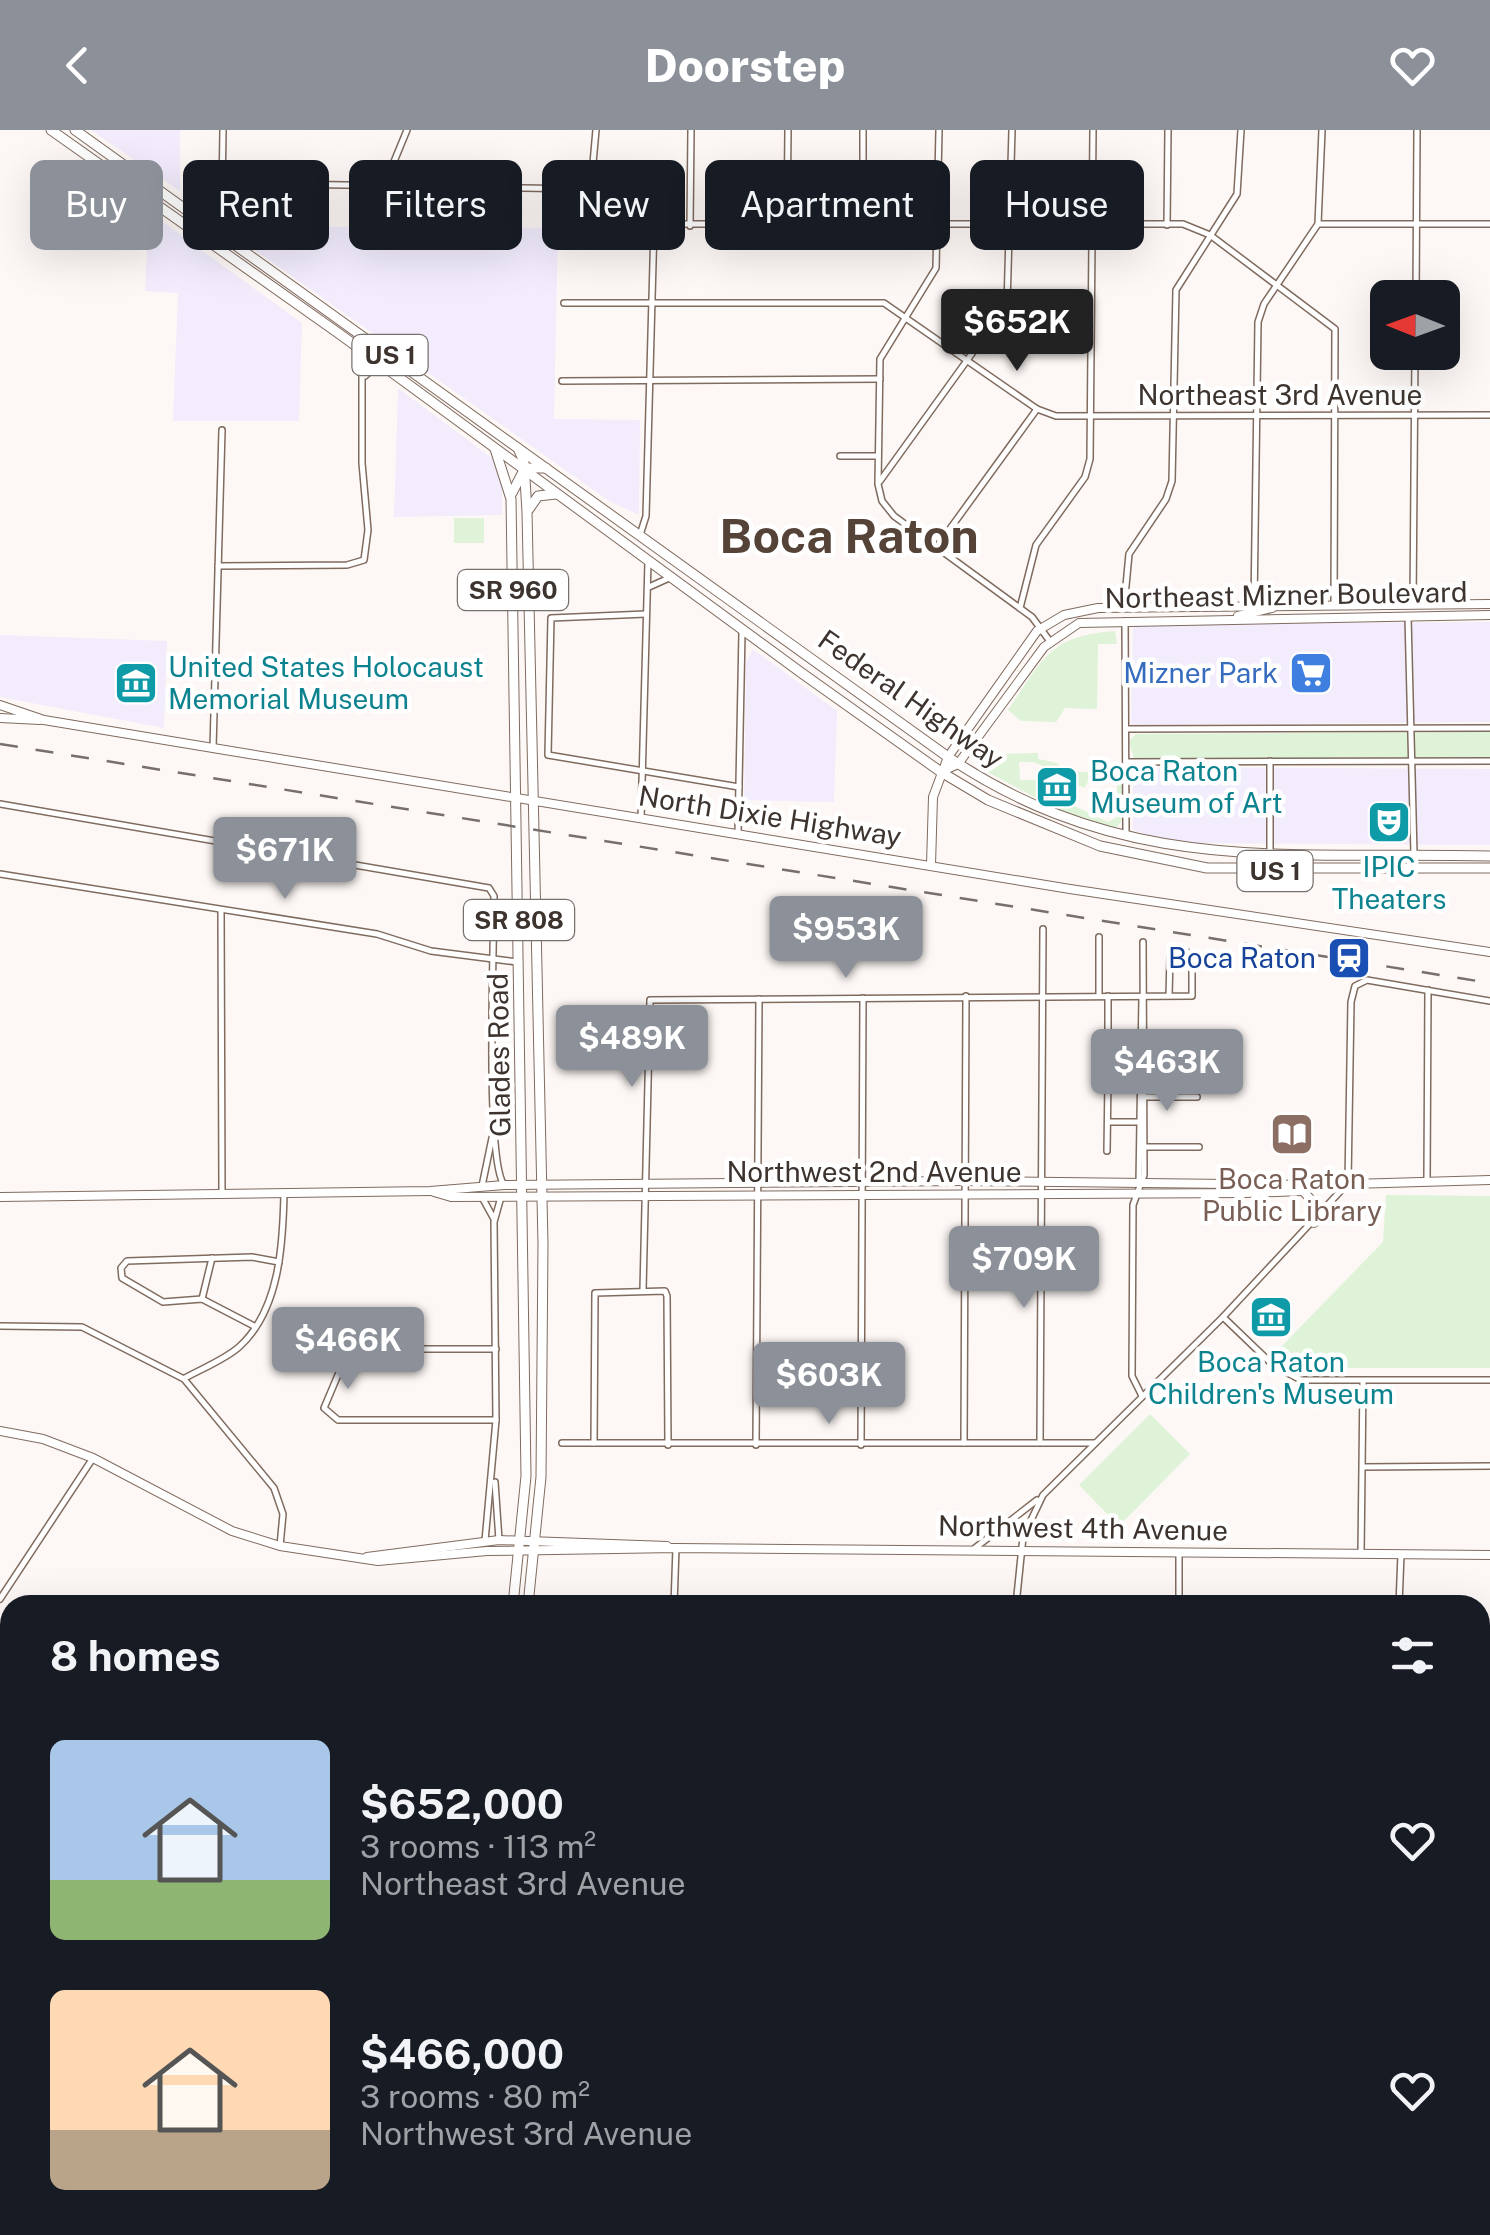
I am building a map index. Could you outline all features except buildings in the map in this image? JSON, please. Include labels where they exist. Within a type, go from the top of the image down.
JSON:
[{"type":"main road","name":"US 1","points":[[52,130],[97,160]]},
{"type":"main road","name":"US 1","points":[[75,130],[119,160]]},
{"type":"main road","name":"US 1","points":[[163,207],[183,221]]},
{"type":"main road","points":[[176,216],[183,217]]},
{"type":"main road","name":"US 1","points":[[223,250],[558,495]]},
{"type":"main road","name":"US 1","points":[[245,250],[394,358]]},
{"type":"main road","points":[[376,361],[394,358]]},
{"type":"main road","name":"Federal Highway","points":[[394,358],[948,757],[1028,802],[1126,838],[1165,846],[1270,856],[1490,856]]},
{"type":"main road","points":[[498,449],[520,447]]},
{"type":"main road","name":"Glades Road","points":[[520,447],[527,512],[543,1190],[541,1477],[529,1595]]},
{"type":"main road","name":"Glades Road","points":[[498,449],[511,498],[524,1190],[526,1476],[514,1595]]},
{"type":"main road","points":[[511,498],[525,468],[548,468]]},
{"type":"main road","points":[[527,512],[538,496],[558,495]]},
{"type":"main road","name":"Federal Highway","points":[[558,495],[942,772],[1014,812],[1100,846],[1145,858],[1249,871],[1490,868]]},
{"type":"main road","points":[[710,607],[730,611],[741,606]]},
{"type":"main road","points":[[742,630],[777,632]]},
{"type":"main road","points":[[1100,846],[1126,838]]},
{"type":"main road","points":[[1145,858],[1149,851],[1165,846]]},
{"type":"street","points":[[222,160],[223,130]]},
{"type":"street","points":[[395,160],[407,130]]},
{"type":"street","points":[[594,160],[596,130]]},
{"type":"street","points":[[690,226],[691,130]]},
{"type":"street","points":[[787,160],[788,130]]},
{"type":"street","points":[[863,160],[864,130]]},
{"type":"street","points":[[939,130],[939,160]]},
{"type":"street","points":[[1012,130],[1012,160]]},
{"type":"street","points":[[1093,130],[1093,160]]},
{"type":"street","points":[[1167,224],[1168,130]]},
{"type":"street","points":[[1124,607],[1129,554],[1171,488],[1176,290],[1240,188],[1242,130]]},
{"type":"street","points":[[1254,606],[1258,322],[1318,224],[1322,130]]},
{"type":"street","points":[[1416,280],[1417,130]]},
{"type":"street","points":[[1144,224],[1190,225],[1210,235],[1335,329],[1334,606],[1305,618]]},
{"type":"street","points":[[1318,224],[1490,224]]},
{"type":"street","points":[[685,226],[705,226]]},
{"type":"street","points":[[640,535],[646,516],[653,250]]},
{"type":"street","points":[[936,250],[934,274],[882,351],[878,484],[889,512],[1020,608],[1049,640],[958,764],[942,772]]},
{"type":"street","points":[[878,484],[969,361],[1009,299],[1011,250]]},
{"type":"street","points":[[1020,608],[1036,545],[1085,477],[1090,415],[1092,250]]},
{"type":"street","name":"Northeast 3rd Avenue","points":[[564,303],[884,303],[1037,409],[1056,416],[1490,415]]},
{"type":"street","points":[[218,566],[348,565],[364,560],[368,530],[362,463],[362,350]]},
{"type":"street","points":[[363,379],[372,370],[386,368]]},
{"type":"street","points":[[1413,605],[1416,370]]},
{"type":"street","points":[[562,380],[880,379]]},
{"type":"street","points":[[936,548],[1037,409]]},
{"type":"street","points":[[212,748],[222,430]]},
{"type":"street","points":[[840,456],[878,456]]},
{"type":"street","points":[[641,818],[648,562]]},
{"type":"street","points":[[647,590],[654,582],[670,578]]},
{"type":"street","name":"Northeast Mizner Boulevard","points":[[1040,628],[1086,608],[1490,604]]},
{"type":"street","points":[[1233,619],[1276,606]]},
{"type":"street","points":[[646,614],[551,618],[548,755],[739,787]]},
{"type":"street","name":"Northeast Mizner Boulevard","points":[[1049,640],[1078,623],[1126,620],[1490,615]]},
{"type":"street","points":[[1408,617],[1414,856]]},
{"type":"street","points":[[1126,620],[1126,838]]},
{"type":"street","points":[[931,864],[934,797],[948,757],[1040,628]]},
{"type":"street","points":[[738,834],[742,630]]},
{"type":"street","points":[[742,654],[760,642]]},
{"type":"street","points":[[998,685],[1009,694]]},
{"type":"street","name":"North Dixie Highway","points":[[0,705],[44,720]]},
{"type":"street","name":"North Dixie Highway","points":[[0,718],[44,720],[1490,952]]},
{"type":"street","points":[[1126,729],[1490,728]]},
{"type":"street","points":[[1126,762],[1490,761]]},
{"type":"street","points":[[1270,762],[1270,856]]},
{"type":"street","points":[[0,804],[489,888],[494,896],[494,1130],[498,1172],[504,1185]]},
{"type":"street","points":[[0,874],[377,934],[431,952],[520,963]]},
{"type":"street","points":[[221,910],[222,1194]]},
{"type":"street","points":[[1040,1442],[1043,928]]},
{"type":"street","points":[[1098,996],[1099,936]]},
{"type":"street","points":[[1142,1396],[1132,1376],[1136,1193],[1144,1175],[1143,942]]},
{"type":"street","points":[[642,1290],[650,1000],[1192,996],[1192,959],[1187,952],[1178,951],[1170,957],[1170,996]]},
{"type":"street","points":[[973,1550],[1043,1495],[1223,1317],[1348,1183],[1352,992],[1358,983],[1490,1001]]},
{"type":"street","points":[[1426,1179],[1428,990]]},
{"type":"street","points":[[964,1443],[966,996]]},
{"type":"street","points":[[1108,996],[1108,1032]]},
{"type":"street","points":[[860,1445],[862,998]]},
{"type":"street","points":[[756,1445],[760,999]]},
{"type":"street","points":[[1142,1045],[1198,1046]]},
{"type":"street","points":[[1107,1151],[1108,1079]]},
{"type":"street","points":[[1142,1097],[1196,1096]]},
{"type":"street","points":[[1107,1122],[1141,1122]]},
{"type":"street","points":[[482,1186],[494,1130]]},
{"type":"street","points":[[1141,1147],[1199,1147]]},
{"type":"street","name":"Northwest 2nd Avenue","points":[[543,1190],[757,1182],[965,1180],[1317,1185],[1490,1180]]},
{"type":"street","name":"Northwest 2nd Avenue","points":[[0,1197],[430,1191],[504,1185],[524,1190],[644,1195],[1302,1191],[1317,1185]]},
{"type":"street","name":"Northwest 2nd Avenue","points":[[430,1191],[452,1197],[478,1197],[524,1190]]},
{"type":"street","points":[[1302,1191],[1314,1204],[1314,1223]]},
{"type":"street","points":[[184,1379],[233,1352],[254,1326],[279,1262],[284,1193]]},
{"type":"street","points":[[485,1541],[496,1420],[494,1222],[501,1196]]},
{"type":"street","points":[[478,1197],[488,1204],[494,1222]]},
{"type":"street","points":[[254,1326],[202,1299],[163,1302],[122,1278],[121,1268],[126,1261],[212,1258],[279,1262]]},
{"type":"street","points":[[202,1299],[212,1258]]},
{"type":"street","points":[[594,1443],[596,1293],[642,1290],[665,1292],[667,1296],[668,1445]]},
{"type":"street","points":[[1223,1317],[1287,1374],[1316,1382],[1490,1380]]},
{"type":"street","points":[[0,1326],[82,1327],[184,1379],[278,1494],[283,1514],[280,1546]]},
{"type":"street","points":[[496,1350],[356,1349],[346,1356],[324,1408],[338,1420],[496,1420]]},
{"type":"street","points":[[1361,1554],[1363,1382]]},
{"type":"street","name":"Northwest 4th Avenue","points":[[0,1431],[43,1439],[93,1458],[212,1523],[280,1546],[405,1560],[520,1545]]},
{"type":"street","points":[[562,1443],[1095,1443]]},
{"type":"street","points":[[3,1595],[93,1458]]},
{"type":"street","points":[[1362,1467],[1490,1466]]},
{"type":"street","points":[[494,1469],[500,1540]]},
{"type":"street","points":[[1017,1595],[1027,1523],[1043,1495]]},
{"type":"street","name":"Northwest 4th Avenue","points":[[362,1558],[500,1540],[536,1546],[676,1548]]},
{"type":"street","name":"Northwest 4th Avenue","points":[[536,1546],[1490,1555]]},
{"type":"street","points":[[674,1595],[676,1548]]},
{"type":"street","points":[[662,1550],[674,1565]]},
{"type":"street","points":[[1179,1552],[1179,1595]]},
{"type":"street","points":[[1400,1595],[1402,1554]]},
{"type":"shaded area","points":[[91,130],[180,130],[180,191],[163,179],[163,160],[135,160]]},
{"type":"shaded area","points":[[163,222],[183,237],[183,250],[201,250],[302,323],[299,421],[173,421],[178,293],[145,291],[147,250],[163,250]]},
{"type":"shaded area","points":[[329,227],[349,227],[349,250],[522,250],[522,228],[542,228],[542,250],[558,250],[554,419],[640,420],[639,515],[609,501],[255,250],[329,250]]},
{"type":"shaded area","points":[[398,388],[493,459],[502,479],[502,515],[394,517]]},
{"type":"shaded area","name":"Mizner Park","points":[[1490,622],[1490,722],[1131,725],[1133,624]]},
{"type":"shaded area","points":[[0,635],[167,641],[164,728],[0,697]]},
{"type":"shaded area","points":[[753,649],[837,711],[834,802],[744,800],[746,662]]},
{"type":"shaded area","name":"Mizner Park","points":[[1133,767],[1490,769],[1490,845],[1175,843],[1133,830]]},
{"type":"green space","points":[[454,518],[484,518],[484,543],[454,543]]},
{"type":"green space","points":[[1115,631],[1117,644],[1098,644],[1097,709],[1065,708],[1056,722],[1021,721],[1008,710],[1050,653],[1075,638]]},
{"type":"green space","name":"Mizner Park","points":[[1490,732],[1490,757],[1134,759],[1129,741],[1136,734]]},
{"type":"green space","points":[[975,751],[992,759],[996,754],[1038,753],[1038,759],[1057,763],[1063,772],[1117,772],[1117,777],[1124,778],[1121,822],[1114,830],[1066,814],[978,767]],"holes":[[[1019,762],[1033,762],[1079,780],[1077,785],[1085,788],[1090,777],[1117,777],[1117,817],[1108,822],[1036,788],[1039,780],[1020,780]]]},
{"type":"green space","points":[[1386,1195],[1490,1196],[1490,1368],[1308,1368],[1278,1350],[1383,1242]]},
{"type":"green space","points":[[1150,1414],[1190,1454],[1119,1526],[1079,1485]]},
{"type":"railway","points":[[0,744],[1490,983]]},
{"type":"place","name":"Mizner Park","points":[[1311,673]]},
{"type":"place","name":"United States Holocaust Memorial Museum","points":[[136,683]]},
{"type":"place","name":"Boca Raton Museum of Art","points":[[1057,787]]},
{"type":"place","name":"IPIC Theaters","points":[[1389,822]]},
{"type":"place","name":"Boca Raton","points":[[1349,958]]},
{"type":"place","name":"Boca Raton Public Library","points":[[1292,1134]]},
{"type":"place","name":"Boca Raton Children's Museum","points":[[1271,1317]]},
{"type":"district","name":"Boca Raton","points":[[849,536]]}]
